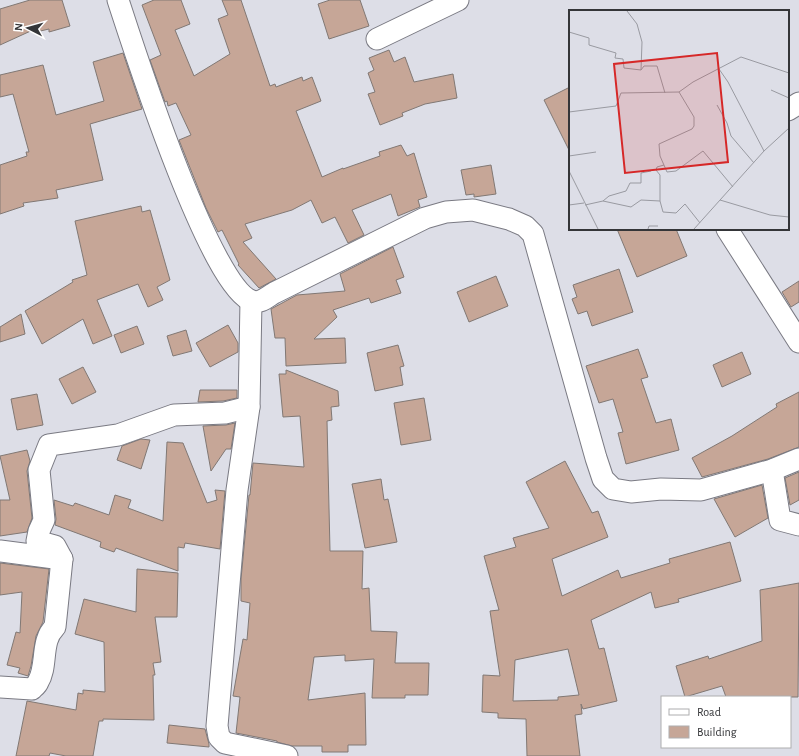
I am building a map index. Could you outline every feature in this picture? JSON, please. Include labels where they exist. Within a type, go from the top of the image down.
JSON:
[{"type":"street","points":[[118,0],[147,89],[188,196],[222,269],[238,291],[251,301],[260,302],[274,293],[425,218],[446,212],[473,210],[509,219],[525,226],[533,234],[596,458],[603,479],[613,489],[632,492],[701,490],[772,470],[799,458]]},
{"type":"street","points":[[377,39],[458,0]]},
{"type":"street","points":[[789,109],[799,103]]},
{"type":"street","points":[[728,230],[799,342]]},
{"type":"street","points":[[251,301],[250,407],[237,490],[217,726],[219,737],[225,743],[287,756]]},
{"type":"street","points":[[0,687],[32,690],[38,683],[44,653],[51,631],[55,627],[62,559],[55,546],[36,541],[44,520],[39,470],[50,445],[113,437],[174,415],[225,413],[250,407]]},
{"type":"street","points":[[772,470],[780,520],[799,525]]},
{"type":"street","points":[[0,551],[62,559]]},
{"type":"building","points":[[30,0],[62,0],[70,26],[49,32],[49,29],[36,32],[35,29],[0,45],[0,9]]},
{"type":"building","points":[[154,0],[181,0],[190,24],[175,30],[194,76],[230,54],[218,19],[228,15],[222,0],[241,0],[270,86],[275,84],[276,87],[302,77],[303,81],[312,77],[321,101],[296,111],[322,177],[343,168],[380,156],[379,152],[401,145],[407,156],[414,153],[427,197],[418,200],[420,207],[398,216],[391,194],[352,210],[364,235],[348,243],[335,217],[322,223],[311,200],[292,210],[245,224],[252,238],[243,242],[276,279],[259,288],[238,265],[239,264],[222,230],[218,232],[206,208],[179,140],[191,135],[176,103],[168,106],[167,101],[165,102],[150,60],[161,55],[142,5]]},
{"type":"building","points":[[330,0],[360,0],[369,26],[329,39],[318,4]]},
{"type":"building","points":[[389,50],[394,62],[405,57],[414,82],[453,74],[457,98],[425,104],[402,113],[403,116],[380,125],[368,94],[375,92],[368,73],[374,70],[369,58]]},
{"type":"building","points":[[123,53],[142,109],[90,124],[103,180],[56,190],[58,198],[23,203],[24,206],[0,214],[0,165],[27,156],[26,152],[29,152],[13,94],[0,97],[0,75],[43,65],[56,115],[104,101],[93,62]]},
{"type":"building","points":[[569,88],[569,150],[544,100]]},
{"type":"building","points":[[491,165],[496,194],[474,197],[474,194],[466,195],[461,170]]},
{"type":"building","points":[[141,206],[142,212],[150,210],[170,280],[157,287],[163,300],[148,307],[138,284],[97,300],[112,336],[93,344],[83,319],[42,344],[25,311],[73,282],[72,280],[87,275],[75,221]]},
{"type":"building","points":[[617,230],[676,230],[687,256],[637,277]]},
{"type":"building","points":[[393,247],[404,277],[396,280],[401,293],[371,303],[369,298],[333,310],[337,317],[314,339],[345,338],[346,363],[286,366],[285,338],[275,338],[271,309],[297,295],[345,291],[340,274]]},
{"type":"building","points":[[619,269],[633,312],[592,326],[587,311],[578,314],[572,299],[577,297],[573,285]]},
{"type":"building","points":[[496,276],[508,306],[469,322],[457,292]]},
{"type":"building","points":[[799,281],[799,302],[791,307],[782,292]]},
{"type":"building","points":[[21,314],[25,334],[0,342],[0,327]]},
{"type":"building","points":[[228,325],[238,343],[238,352],[210,367],[196,343]]},
{"type":"building","points":[[137,326],[144,344],[121,353],[114,335]]},
{"type":"building","points":[[186,330],[192,351],[173,356],[167,336]]},
{"type":"building","points":[[398,345],[404,366],[400,367],[403,385],[375,391],[367,353]]},
{"type":"building","points":[[638,349],[648,377],[641,379],[656,423],[671,419],[679,450],[626,464],[618,433],[623,432],[613,399],[599,403],[586,366]]},
{"type":"building","points":[[742,352],[751,374],[722,387],[713,365]]},
{"type":"building","points":[[83,367],[96,392],[72,404],[59,379]]},
{"type":"building","points":[[286,370],[338,391],[339,406],[331,407],[332,420],[327,421],[330,551],[363,551],[362,589],[369,588],[371,631],[397,632],[395,663],[429,663],[428,695],[405,695],[405,698],[372,698],[374,659],[345,661],[345,655],[314,657],[308,700],[365,693],[366,745],[348,745],[348,752],[322,752],[322,746],[292,746],[277,741],[236,733],[240,697],[233,696],[243,639],[247,640],[250,603],[241,601],[241,579],[253,463],[304,467],[300,416],[283,417],[279,374],[286,374]]},
{"type":"building","points":[[200,390],[237,390],[237,398],[223,401],[198,402]]},
{"type":"building","points":[[799,392],[799,447],[768,459],[702,477],[692,458],[732,436],[777,407],[776,404]]},
{"type":"building","points":[[37,394],[43,425],[17,430],[11,399]]},
{"type":"building","points":[[424,398],[431,440],[401,445],[394,403]]},
{"type":"building","points":[[235,423],[231,449],[226,449],[211,471],[203,426]]},
{"type":"building","points":[[141,439],[150,440],[141,469],[117,460],[122,446]]},
{"type":"building","points":[[167,442],[183,443],[207,503],[217,500],[215,490],[225,491],[220,549],[185,543],[184,548],[178,547],[178,571],[116,548],[114,552],[100,547],[101,542],[55,525],[56,519],[54,500],[73,506],[75,503],[109,515],[115,495],[131,500],[128,508],[163,521]]},
{"type":"building","points":[[27,450],[30,461],[27,471],[32,518],[27,532],[0,536],[0,500],[10,500],[0,456]]},
{"type":"building","points":[[565,461],[592,513],[598,511],[608,537],[552,559],[562,596],[618,570],[621,578],[670,563],[669,559],[730,542],[741,581],[678,599],[679,602],[655,608],[651,592],[591,620],[599,649],[604,648],[617,701],[583,709],[581,704],[582,714],[575,715],[580,756],[527,756],[526,719],[498,718],[498,713],[482,712],[483,675],[500,676],[490,611],[499,610],[484,556],[516,547],[513,538],[549,528],[526,482]],"holes":[[[568,649],[579,695],[558,697],[558,700],[513,701],[515,660]]]},
{"type":"building","points":[[799,472],[799,500],[790,505],[785,478]]},
{"type":"building","points":[[381,479],[384,500],[388,499],[397,542],[365,548],[352,484]]},
{"type":"building","points":[[762,485],[768,518],[735,537],[714,499]]},
{"type":"building","points":[[0,563],[49,569],[43,622],[36,636],[28,676],[18,673],[20,668],[7,665],[16,632],[20,633],[22,592],[0,595]]},
{"type":"building","points":[[137,569],[178,573],[177,617],[155,617],[161,662],[153,663],[155,675],[153,675],[154,720],[103,719],[103,721],[99,721],[93,756],[66,756],[50,753],[49,756],[16,756],[27,701],[76,710],[78,693],[83,694],[83,690],[105,692],[104,642],[75,634],[84,599],[136,612]]},
{"type":"building","points":[[799,583],[798,697],[726,696],[722,686],[685,696],[676,666],[708,656],[709,659],[762,641],[760,590]]},
{"type":"building","points":[[169,725],[205,729],[209,747],[167,743]]}]
